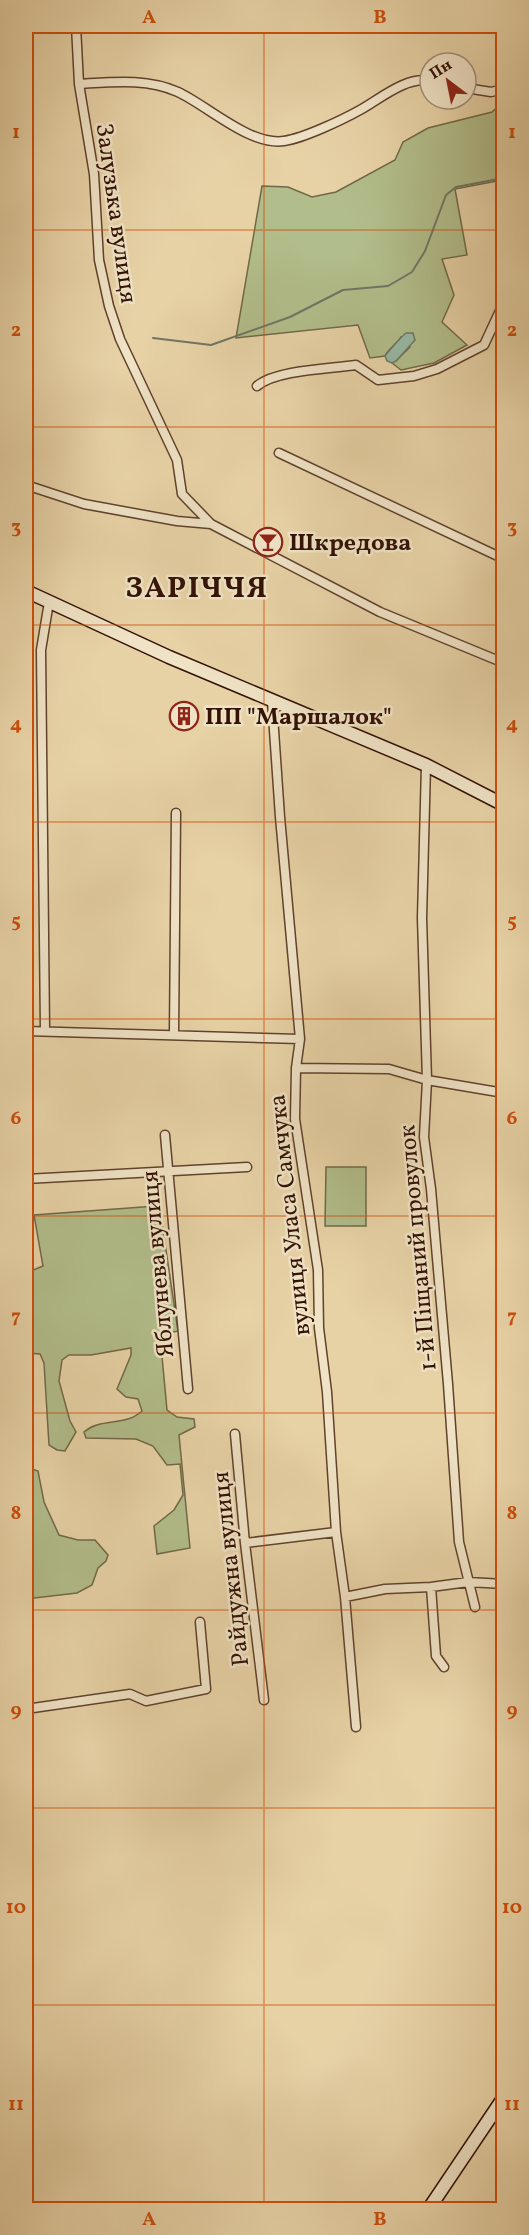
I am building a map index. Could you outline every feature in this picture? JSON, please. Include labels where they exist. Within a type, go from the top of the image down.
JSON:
[{"type":"street","name":"Залузька вулиця","points":[[75,26],[79,84],[94,174],[99,260],[109,306],[120,339],[177,460],[182,494],[211,524]]},
{"type":"street","points":[[79,84],[141,82],[161,86],[180,93],[219,118],[266,141],[283,141],[299,137],[358,111],[405,84],[418,81]]},
{"type":"street","points":[[478,90],[491,92],[504,89]]},
{"type":"street","points":[[257,386],[265,379],[289,373],[356,365],[378,380],[414,376],[429,371],[484,345],[504,302]]},
{"type":"street","points":[[279,453],[504,559]]},
{"type":"street","points":[[26,485],[84,504],[177,521],[211,524],[380,612],[504,663]]},
{"type":"street","points":[[26,591],[272,701],[426,765],[504,805]]},
{"type":"street","points":[[45,1031],[41,650],[49,602]]},
{"type":"street","name":"вулиця Уласа Самчука","points":[[272,701],[300,1039],[296,1068],[295,1119],[318,1270],[319,1328],[327,1392],[336,1532],[345,1597],[356,1726]]},
{"type":"street","name":"1-й Піщаний провулок","points":[[426,765],[422,918],[427,1080],[424,1137],[431,1189],[459,1542],[475,1607]]},
{"type":"street","points":[[174,1034],[176,813]]},
{"type":"street","points":[[26,1031],[300,1039]]},
{"type":"street","points":[[296,1068],[389,1069],[427,1080],[504,1093]]},
{"type":"street","name":"Яблунева вулиця","points":[[165,1135],[188,1389]]},
{"type":"street","points":[[26,1179],[248,1167]]},
{"type":"street","name":"Райдужна вулиця","points":[[235,1434],[245,1543],[264,1700]]},
{"type":"street","points":[[245,1543],[336,1532]]},
{"type":"street","points":[[345,1597],[386,1588],[431,1587],[468,1582],[504,1584]]},
{"type":"street","points":[[431,1587],[436,1656],[444,1667]]},
{"type":"street","points":[[26,1709],[130,1694],[146,1701],[206,1689],[200,1622]]},
{"type":"street","points":[[428,2210],[504,2097]]},
{"type":"green space","points":[[503,102],[503,180],[455,189],[467,255],[442,259],[454,295],[442,322],[467,345],[434,363],[401,370],[392,363],[410,347],[401,337],[385,356],[370,358],[358,325],[236,338],[262,186],[288,187],[312,197],[336,192],[395,160],[403,142],[428,128],[492,112]]},
{"type":"green space","points":[[326,1167],[366,1167],[366,1226],[325,1226]]},
{"type":"green space","points":[[156,1206],[162,1223],[178,1331],[160,1335],[167,1410],[177,1417],[194,1419],[195,1427],[179,1435],[190,1548],[157,1554],[154,1526],[174,1510],[183,1495],[180,1464],[167,1465],[153,1446],[136,1439],[86,1438],[84,1432],[91,1427],[128,1419],[142,1411],[138,1399],[126,1397],[117,1389],[131,1355],[131,1348],[91,1355],[69,1355],[62,1360],[59,1381],[70,1421],[76,1432],[65,1451],[57,1450],[49,1445],[44,1363],[40,1354],[26,1353],[26,1273],[43,1266],[34,1215]]},
{"type":"green space","points":[[26,1467],[38,1471],[44,1502],[59,1535],[78,1540],[95,1540],[108,1555],[106,1561],[98,1568],[92,1585],[77,1593],[26,1599],[26,1507],[29,1497],[26,1493]]},
{"type":"shaded area","points":[[406,333],[413,333],[415,340],[396,361],[392,363],[387,361],[385,356]]},
{"type":"waterway","points":[[153,338],[211,345],[290,317],[343,290],[388,286],[412,272],[425,251],[446,195],[456,187],[504,178]]},
{"type":"place","name":"Шкредова","points":[[268,542]]},
{"type":"place","name":"ПП \"Маршалок\"","points":[[184,716]]},
{"type":"district","name":"ЗАРІЧЧЯ","points":[[197,587]]}]
